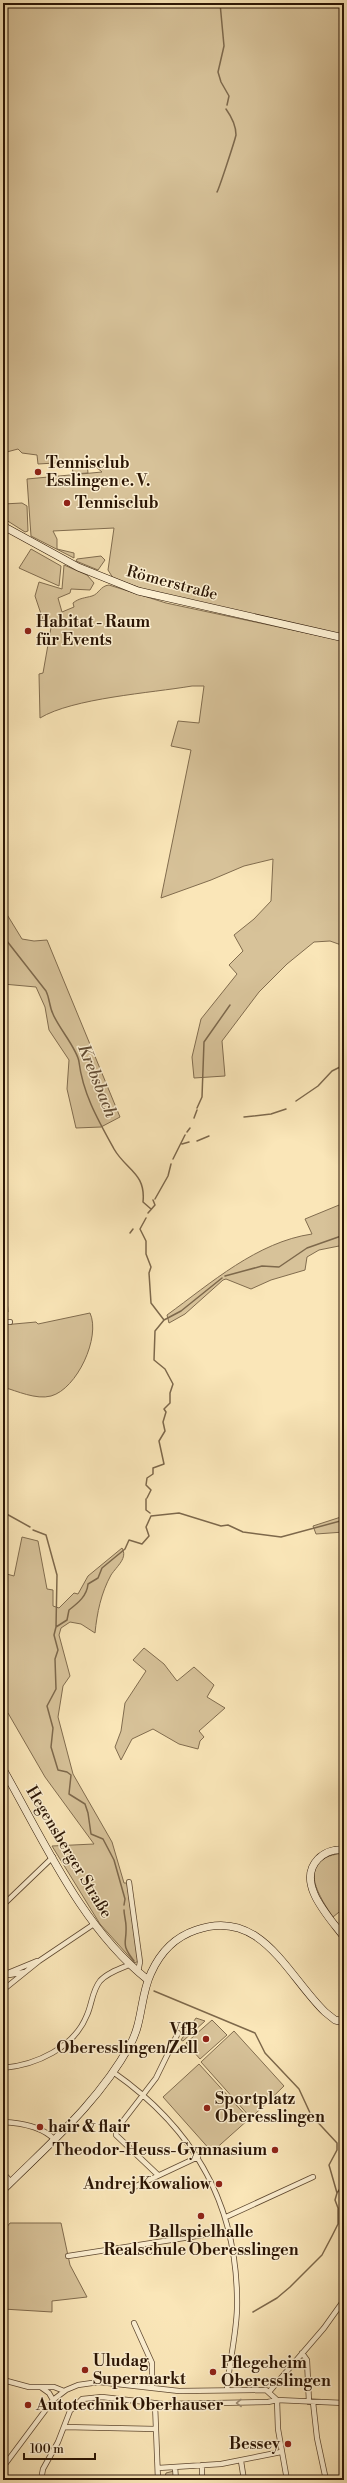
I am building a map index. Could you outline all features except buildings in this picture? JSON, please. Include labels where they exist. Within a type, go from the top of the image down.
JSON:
[{"type":"main road","name":"Römerstraße","points":[[3,526],[78,567],[138,591],[344,638]]},
{"type":"main road","name":"Hegensberger Straße","points":[[3,1769],[6,1781],[94,1924],[129,1965],[148,1980]]},
{"type":"main road","points":[[344,1850],[331,1851],[322,1856],[314,1866],[311,1878],[316,1896],[344,1937]]},
{"type":"main road","points":[[3,2190],[87,2108],[113,2072],[131,2044],[140,2024],[148,1980],[162,1954],[181,1937],[202,1928],[231,1925],[246,1930],[264,1942],[325,2012],[335,2020],[344,2022]]},
{"type":"street","points":[[3,1322],[10,1322]]},
{"type":"street","points":[[3,1905],[53,1858]]},
{"type":"street","points":[[128,1882],[140,1962],[138,1972]]},
{"type":"street","points":[[3,1990],[39,1961],[94,1924]]},
{"type":"street","points":[[3,1975],[39,1961]]},
{"type":"street","points":[[3,2068],[36,2060],[65,2045],[84,2022],[94,1992],[100,1982],[109,1974],[129,1965]]},
{"type":"street","points":[[3,1975],[26,1972]]},
{"type":"street","points":[[158,2175],[116,2135],[116,2130],[123,2118],[159,2074],[178,2033]]},
{"type":"street","points":[[113,2072],[174,2125],[198,2156],[213,2185],[226,2217],[234,2255],[237,2309],[227,2390]]},
{"type":"street","points":[[3,2122],[32,2127],[48,2133],[55,2140]]},
{"type":"street","points":[[132,2188],[198,2156]]},
{"type":"street","points":[[3,2173],[11,2182]]},
{"type":"street","points":[[226,2217],[313,2177]]},
{"type":"street","points":[[68,2256],[229,2231]]},
{"type":"street","points":[[269,2392],[342,2307],[344,2300]]},
{"type":"street","points":[[134,2322],[152,2360],[152,2388]]},
{"type":"street","points":[[302,2353],[307,2360],[311,2402],[326,2480]]},
{"type":"street","points":[[3,2380],[29,2387],[54,2387],[64,2391]]},
{"type":"street","points":[[3,2467],[53,2400],[64,2391],[78,2385],[94,2382],[179,2391],[265,2390],[269,2392],[277,2400],[278,2429],[287,2480]]},
{"type":"street","points":[[42,2388],[49,2393],[53,2400]]},
{"type":"street","points":[[41,2480],[43,2469],[73,2407],[87,2398],[131,2399],[155,2404],[268,2402],[277,2400],[344,2403]]},
{"type":"street","points":[[155,2404],[158,2480]]},
{"type":"street","points":[[64,2427],[156,2429]]},
{"type":"street","points":[[158,2468],[241,2461],[281,2452]]},
{"type":"street","points":[[241,2461],[244,2480]]},
{"type":"street","points":[[202,2465],[202,2480]]},
{"type":"street","points":[[175,2467],[176,2480]]},
{"type":"shaded area","points":[[3,3],[344,3],[344,636],[143,589],[113,578],[108,570],[114,528],[53,531],[57,539],[57,549],[74,553],[74,558],[31,536],[27,479],[102,472],[89,461],[38,464],[37,455],[22,453],[18,449],[3,453]]},
{"type":"shaded area","points":[[87,463],[88,473],[73,474],[72,464]]},
{"type":"shaded area","points":[[22,503],[27,506],[28,531],[25,532],[3,518],[3,504]]},
{"type":"shaded area","points":[[31,549],[61,566],[59,586],[19,568]]},
{"type":"shaded area","points":[[101,556],[105,560],[98,570],[76,561],[77,559]]},
{"type":"shaded area","points":[[64,565],[87,575],[94,583],[90,590],[71,589],[70,593],[58,598],[62,612],[74,607],[73,603],[75,601],[92,596],[109,585],[166,603],[344,641],[344,946],[330,941],[314,942],[287,964],[259,992],[222,1041],[225,1076],[194,1078],[192,1057],[201,1019],[237,974],[229,965],[243,951],[234,935],[254,919],[271,901],[273,859],[244,866],[161,898],[191,750],[171,746],[178,721],[199,723],[204,686],[192,686],[92,701],[54,711],[40,718],[39,674],[43,673],[52,622],[43,620],[35,596],[39,582],[62,589]]},
{"type":"shaded area","points":[[3,908],[22,939],[34,941],[47,940],[120,1117],[101,1127],[76,1128],[67,1089],[69,1060],[49,1030],[45,1007],[36,987],[3,984]]},
{"type":"shaded area","points":[[344,1203],[344,1245],[319,1250],[307,1257],[305,1270],[271,1280],[251,1289],[226,1279],[223,1280],[185,1314],[169,1323],[167,1315],[218,1277],[272,1246],[292,1238],[312,1234],[305,1219]]},
{"type":"shaded area","points":[[3,1248],[8,1312],[3,1312]]},
{"type":"shaded area","points":[[90,1313],[93,1323],[89,1348],[78,1373],[61,1391],[51,1396],[39,1397],[3,1387],[3,1325],[36,1322],[38,1324]]},
{"type":"shaded area","points":[[344,1516],[344,1532],[316,1534],[313,1526]]},
{"type":"shaded area","points":[[22,1537],[38,1541],[47,1589],[53,1590],[53,1606],[59,1608],[74,1593],[78,1594],[88,1576],[122,1548],[124,1555],[123,1559],[111,1575],[102,1596],[95,1633],[81,1624],[70,1622],[61,1628],[59,1635],[70,1676],[63,1686],[58,1717],[73,1774],[112,1842],[124,1883],[127,1883],[138,1961],[135,1963],[100,1924],[52,1846],[94,1844],[45,1777],[8,1713],[3,1713],[3,1573],[14,1576]]},
{"type":"shaded area","points":[[144,1648],[164,1664],[177,1681],[194,1667],[214,1685],[207,1697],[225,1708],[199,1731],[204,1737],[200,1741],[198,1749],[179,1744],[153,1729],[132,1739],[121,1760],[115,1747],[121,1731],[125,1703],[146,1671],[133,1660]]},
{"type":"shaded area","points":[[344,1853],[344,1908],[333,1917],[316,1887],[314,1877],[315,1869],[320,1861],[329,1856]]},
{"type":"shaded area","points":[[196,2018],[205,2021],[183,2041],[181,2040]]},
{"type":"shaded area","name":"VfB Oberesslingen/Zell","points":[[212,2020],[227,2035],[200,2059],[186,2043]]},
{"type":"shaded area","points":[[234,2031],[284,2086],[251,2118],[201,2062]]},
{"type":"shaded area","name":"Sportplatz Oberesslingen","points":[[199,2064],[249,2119],[212,2152],[163,2097]]},
{"type":"shaded area","points":[[10,2223],[61,2223],[70,2265],[87,2297],[52,2301],[52,2312],[3,2309],[5,2291],[3,2232]]},
{"type":"shaded area","points":[[174,2471],[174,2480],[164,2480],[166,2473]]},
{"type":"waterway","points":[[220,3],[224,46],[218,72],[221,82],[229,96],[227,105]]},
{"type":"waterway","points":[[217,192],[236,135],[233,121],[226,109]]},
{"type":"waterway","name":"Krebsbach","points":[[3,936],[46,991],[52,1011],[78,1057],[84,1085],[97,1117],[114,1149],[138,1178],[143,1192],[143,1202],[151,1209]]},
{"type":"waterway","points":[[197,1108],[202,1097],[204,1042],[230,1005]]},
{"type":"waterway","points":[[296,1101],[318,1086],[332,1071],[344,1065]]},
{"type":"waterway","points":[[244,1117],[271,1114],[286,1109]]},
{"type":"waterway","points":[[194,1118],[197,1110]]},
{"type":"waterway","points":[[187,1132],[190,1128]]},
{"type":"waterway","points":[[173,1159],[185,1135]]},
{"type":"waterway","points":[[197,1141],[209,1136]]},
{"type":"waterway","points":[[182,1144],[189,1142]]},
{"type":"waterway","points":[[155,1199],[168,1176],[171,1164]]},
{"type":"waterway","name":"Krebsbach","points":[[148,1213],[155,1205],[153,1200]]},
{"type":"waterway","name":"Krebsbach","points":[[146,1218],[140,1229],[146,1241],[146,1254],[151,1267],[149,1273],[151,1303],[164,1320],[155,1331],[154,1360],[165,1369],[173,1384],[170,1393],[170,1403],[164,1409],[166,1412],[163,1422],[165,1431],[159,1441],[164,1464],[153,1468],[153,1474],[147,1478],[146,1485],[151,1490],[147,1498]]},
{"type":"waterway","points":[[130,1233],[133,1229]]},
{"type":"waterway","points":[[225,1276],[262,1266],[279,1267],[307,1248],[344,1235]]},
{"type":"waterway","points":[[164,1320],[181,1311],[222,1278]]},
{"type":"waterway","name":"Krebsbach","points":[[146,1499],[146,1510],[150,1513]]},
{"type":"waterway","points":[[3,1512],[30,1527]]},
{"type":"waterway","points":[[124,1905],[125,1899],[114,1860],[103,1839],[91,1834],[85,1804],[69,1794],[71,1775],[67,1772],[58,1770],[51,1747],[53,1728],[47,1706],[56,1689],[55,1659],[58,1650],[54,1635],[56,1627],[67,1620],[69,1610],[84,1596],[88,1584],[98,1578],[102,1568],[125,1549],[129,1540],[142,1544],[149,1536],[146,1527],[151,1516],[179,1513],[221,1526],[228,1525],[243,1532],[281,1537],[344,1520]]},
{"type":"waterway","points":[[33,1530],[46,1535],[57,1575],[56,1627]]},
{"type":"waterway","points":[[124,1910],[126,1926],[125,1944],[134,1961]]},
{"type":"waterway","points":[[154,1991],[255,2033],[265,2053],[299,2089],[311,2115],[337,2143],[337,2150],[329,2165],[337,2193],[335,2200],[338,2208],[338,2224],[322,2255],[277,2298],[253,2312]]},
{"type":"waterway","points":[[337,2193],[344,2183]]},
{"type":"place","name":"Tennisclub Esslingen e. V.","points":[[38,472]]},
{"type":"place","name":"Tennisclub","points":[[67,503]]},
{"type":"place","name":"Habitat - Raum für Events","points":[[28,631]]},
{"type":"place","name":"VfB Oberesslingen/Zell","points":[[206,2039]]},
{"type":"place","name":"Sportplatz Oberesslingen","points":[[207,2108]]},
{"type":"place","name":"hair & flair","points":[[40,2127]]},
{"type":"place","name":"Theodor-Heuss-Gymnasium","points":[[275,2150]]},
{"type":"place","name":"Andrej Kowaliow","points":[[219,2184]]},
{"type":"place","name":"Ballspielhalle Realschule Oberesslingen","points":[[201,2216]]},
{"type":"place","name":"Uludag Supermarkt","points":[[85,2370]]},
{"type":"place","name":"Pflegeheim Oberesslingen","points":[[213,2372]]},
{"type":"place","name":"Autotechnik Oberhauser","points":[[28,2405]]},
{"type":"place","name":"Bessey","points":[[288,2444]]}]
